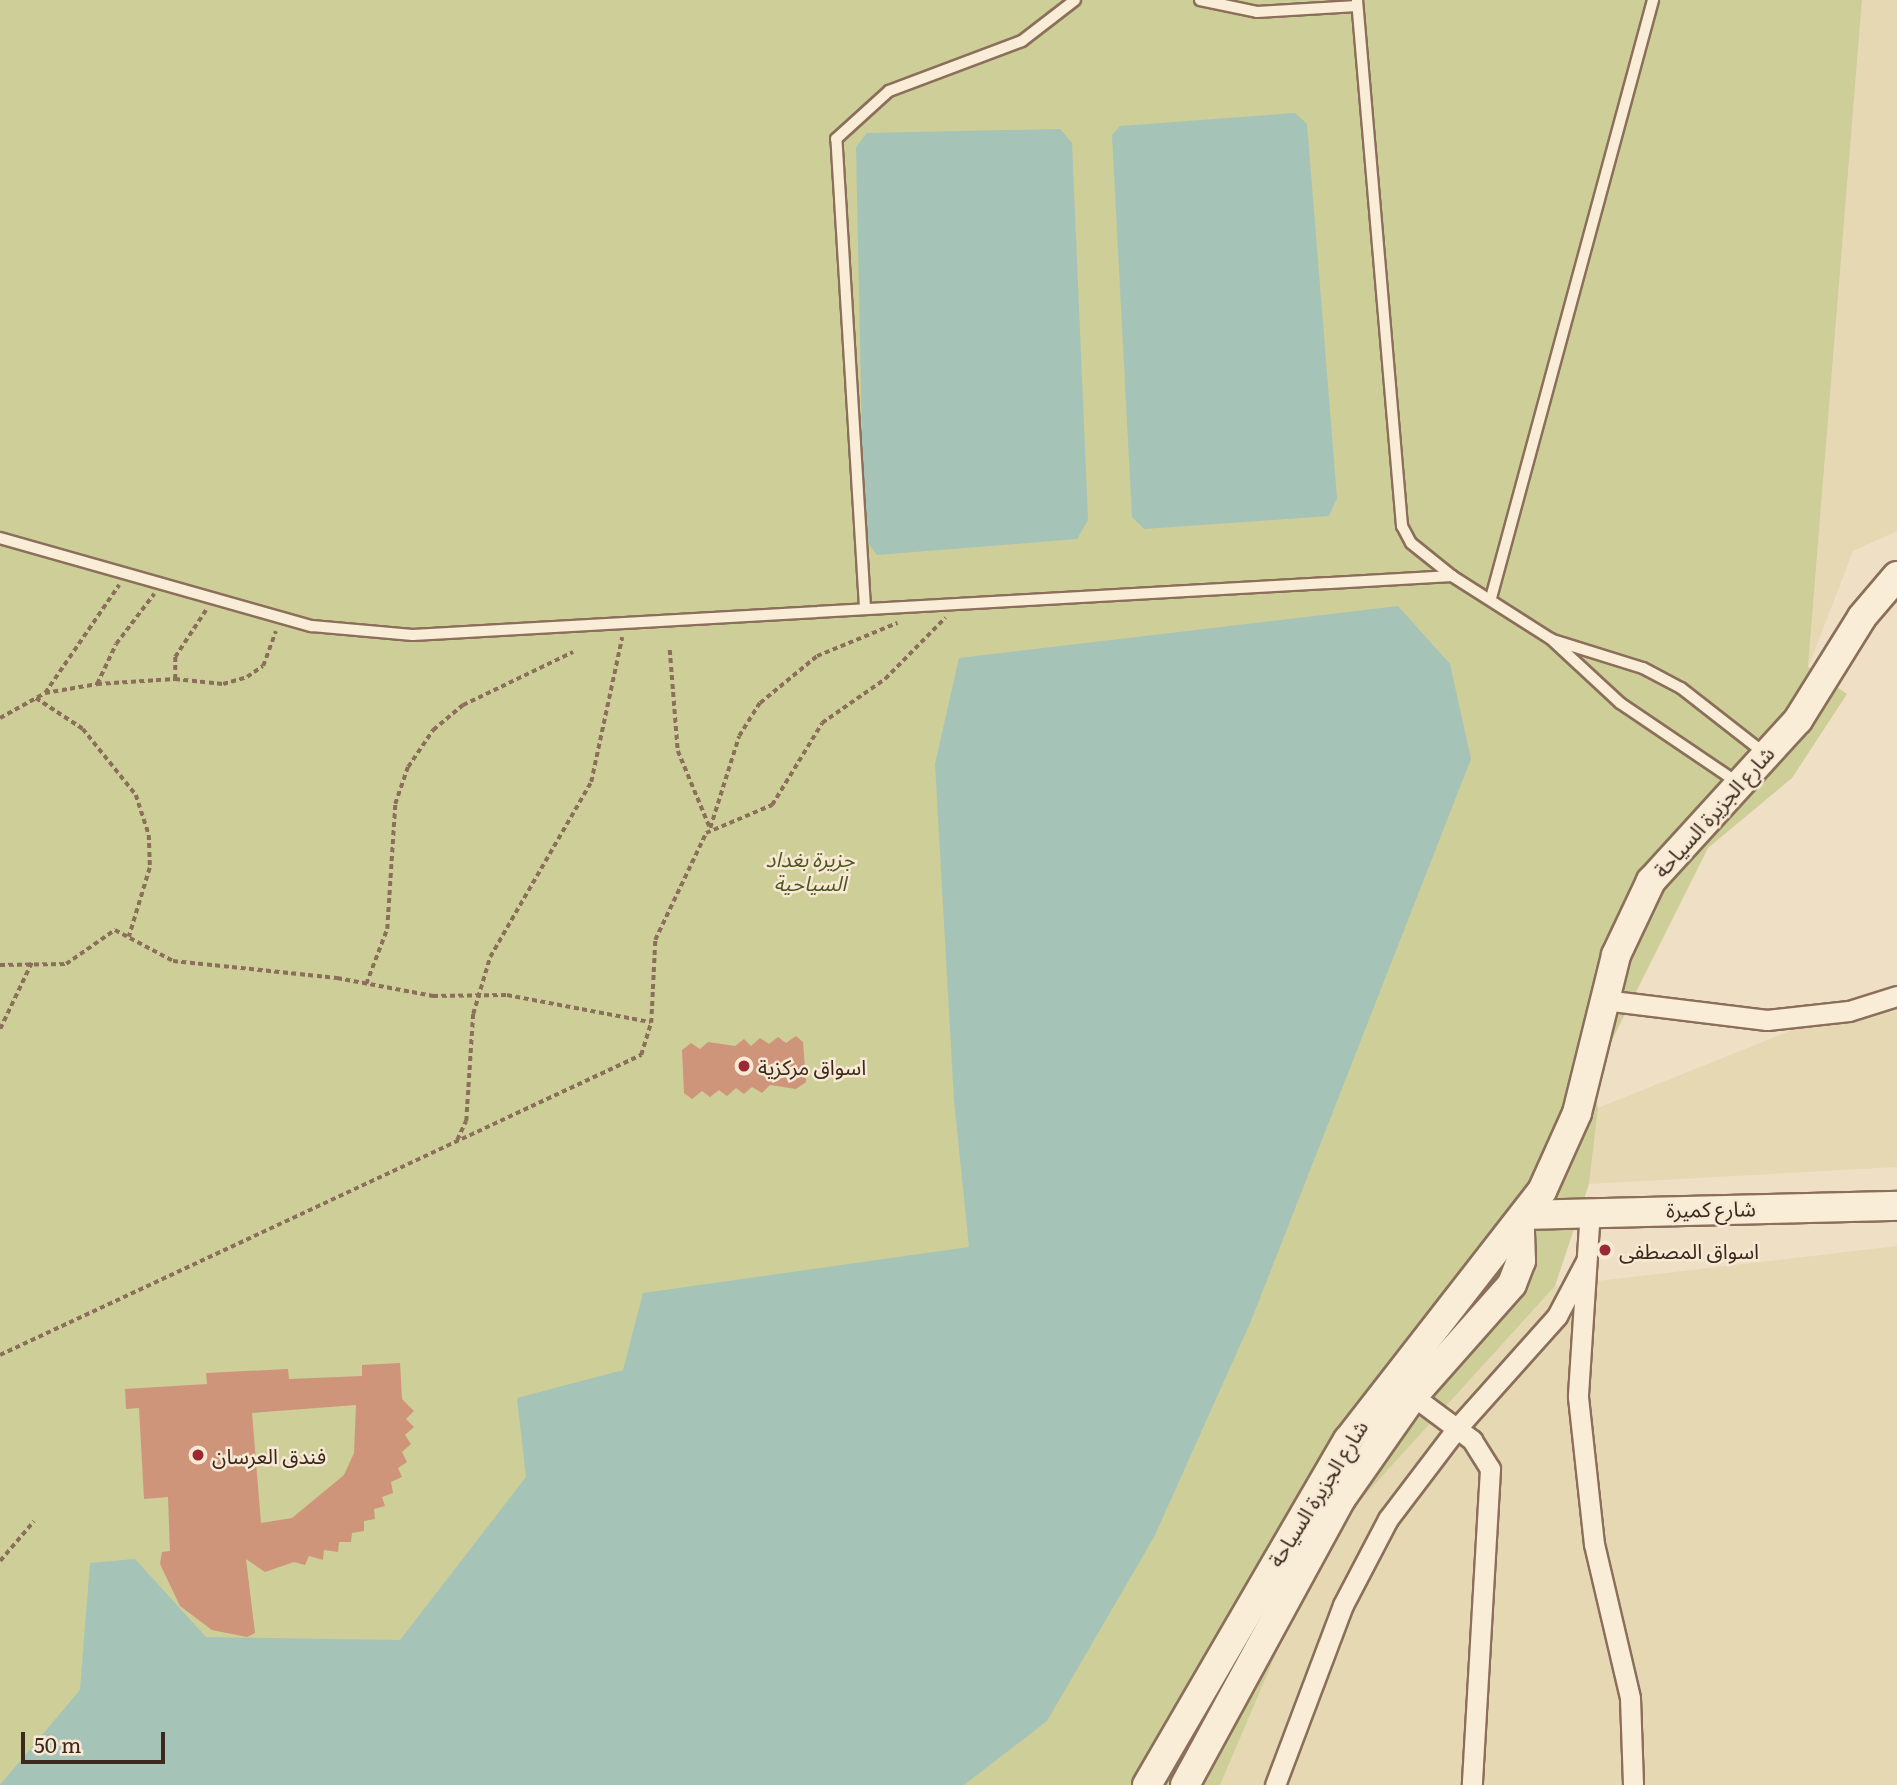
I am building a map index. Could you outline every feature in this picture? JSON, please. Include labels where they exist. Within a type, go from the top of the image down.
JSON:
[{"type":"main road","name":"شارع الجزيرة السياحة","points":[[1147,1785],[1340,1451],[1523,1219],[1577,1113],[1604,1000],[1624,933],[1651,881],[1735,781],[1798,720],[1897,576]]},
{"type":"main road","name":"شارع كميرة","points":[[1523,1219],[1590,1209],[1897,1206]]},
{"type":"main road","name":"شارع الجزيرة السياحة","points":[[1185,1785],[1307,1556],[1413,1396],[1511,1284],[1521,1261],[1523,1219]]},
{"type":"street","points":[[1604,1000],[1767,1020],[1849,1011],[1897,996]]},
{"type":"street","points":[[1590,1209],[1578,1398],[1594,1544],[1630,1698],[1633,1785]]},
{"type":"street","points":[[1275,1785],[1359,1573],[1402,1497],[1457,1428],[1557,1316],[1586,1261]]},
{"type":"street","points":[[1413,1396],[1457,1428],[1483,1453],[1491,1477],[1472,1785]]},
{"type":"lane","points":[[865,607],[836,139],[889,91],[1022,41],[1075,0]]},
{"type":"lane","points":[[1200,0],[1257,12],[1357,3],[1402,526],[1411,543],[1452,576],[1491,598],[1551,639],[1620,703],[1735,781]]},
{"type":"lane","points":[[1491,598],[1653,0]]},
{"type":"lane","points":[[0,538],[281,617],[346,632],[413,635],[625,619],[1452,576]]},
{"type":"lane","points":[[1551,639],[1643,668],[1681,688],[1763,752]]},
{"type":"path","points":[[45,693],[127,574]]},
{"type":"path","points":[[97,684],[116,644],[162,584]]},
{"type":"path","points":[[176,679],[175,657],[186,635],[203,612],[222,601]]},
{"type":"path","points":[[710,828],[772,805],[822,723],[885,679],[964,601]]},
{"type":"path","points":[[0,1355],[641,1055],[651,1023],[655,940],[710,828],[739,736],[760,703],[817,656],[883,632],[915,604]]},
{"type":"path","points":[[0,718],[45,693],[97,684],[176,679],[223,684],[247,677],[263,666],[281,617]]},
{"type":"path","points":[[456,1142],[466,1121],[469,1035],[479,995],[496,944],[591,782],[625,619]]},
{"type":"path","points":[[670,650],[678,751],[710,828]]},
{"type":"path","points":[[366,984],[387,929],[395,804],[408,767],[433,730],[463,705],[573,652]]},
{"type":"path","points":[[36,698],[83,729],[136,795],[149,835],[150,868],[129,938]]},
{"type":"path","points":[[0,965],[32,961],[65,964],[115,930],[173,961],[366,984],[433,996],[479,995],[533,999],[651,1023]]},
{"type":"path","points":[[0,1029],[32,961]]},
{"type":"path","points":[[0,1561],[34,1521]]},
{"type":"shaded area","points":[[1862,0],[1897,0],[1897,531],[1853,551],[1808,668]]},
{"type":"shaded area","points":[[1295,113],[1307,124],[1337,498],[1329,516],[1144,529],[1132,517],[1112,135],[1120,126]]},
{"type":"shaded area","points":[[1060,129],[1072,143],[1088,520],[1077,539],[877,555],[864,537],[856,147],[867,133]]},
{"type":"shaded area","points":[[1398,606],[1450,664],[1471,759],[1251,1321],[1154,1537],[1047,1721],[964,1785],[0,1785],[80,1690],[90,1563],[135,1559],[206,1637],[400,1640],[526,1477],[517,1398],[623,1370],[643,1293],[969,1247],[954,1100],[935,764],[959,658]]},
{"type":"shaded area","points":[[1897,988],[1897,1167],[1589,1184],[1598,1108]]},
{"type":"shaded area","points":[[1897,1246],[1897,1785],[1220,1785],[1325,1539],[1555,1286]]},
{"type":"green space","name":"جزيرة بغداد السياحية","points":[[0,0],[1862,0],[1808,667],[1847,694],[1792,778],[1708,848],[1591,1082],[1598,1108],[1589,1184],[1555,1286],[1325,1539],[1220,1785],[0,1785]]},
{"type":"building","name":"اسواق مركزية","points":[[796,1036],[803,1042],[806,1082],[796,1089],[770,1085],[762,1093],[752,1087],[744,1094],[736,1088],[727,1096],[719,1090],[710,1097],[702,1091],[692,1099],[684,1093],[682,1050],[691,1043],[700,1049],[708,1042],[735,1046],[744,1039],[751,1046],[760,1038],[769,1044],[778,1037],[786,1043]]},
{"type":"building","points":[[400,1363],[402,1399],[414,1411],[406,1419],[414,1427],[405,1435],[411,1444],[402,1452],[407,1462],[398,1468],[402,1477],[391,1482],[393,1493],[382,1497],[385,1506],[374,1509],[375,1519],[364,1521],[364,1531],[352,1533],[351,1542],[339,1542],[338,1552],[324,1550],[323,1560],[309,1556],[305,1565],[294,1562],[265,1572],[246,1559],[255,1633],[247,1637],[212,1630],[180,1606],[160,1564],[162,1552],[170,1551],[168,1497],[144,1499],[139,1408],[126,1409],[125,1389],[207,1384],[206,1373],[288,1369],[289,1379],[362,1376],[362,1365]],"holes":[[[356,1405],[354,1453],[344,1475],[292,1518],[261,1523],[252,1413]]]},
{"type":"place","name":"اسواق مركزية","points":[[744,1066]]},
{"type":"place","name":"اسواق المصطفى","points":[[1605,1250]]},
{"type":"place","name":"فندق العرسان","points":[[198,1455]]}]
